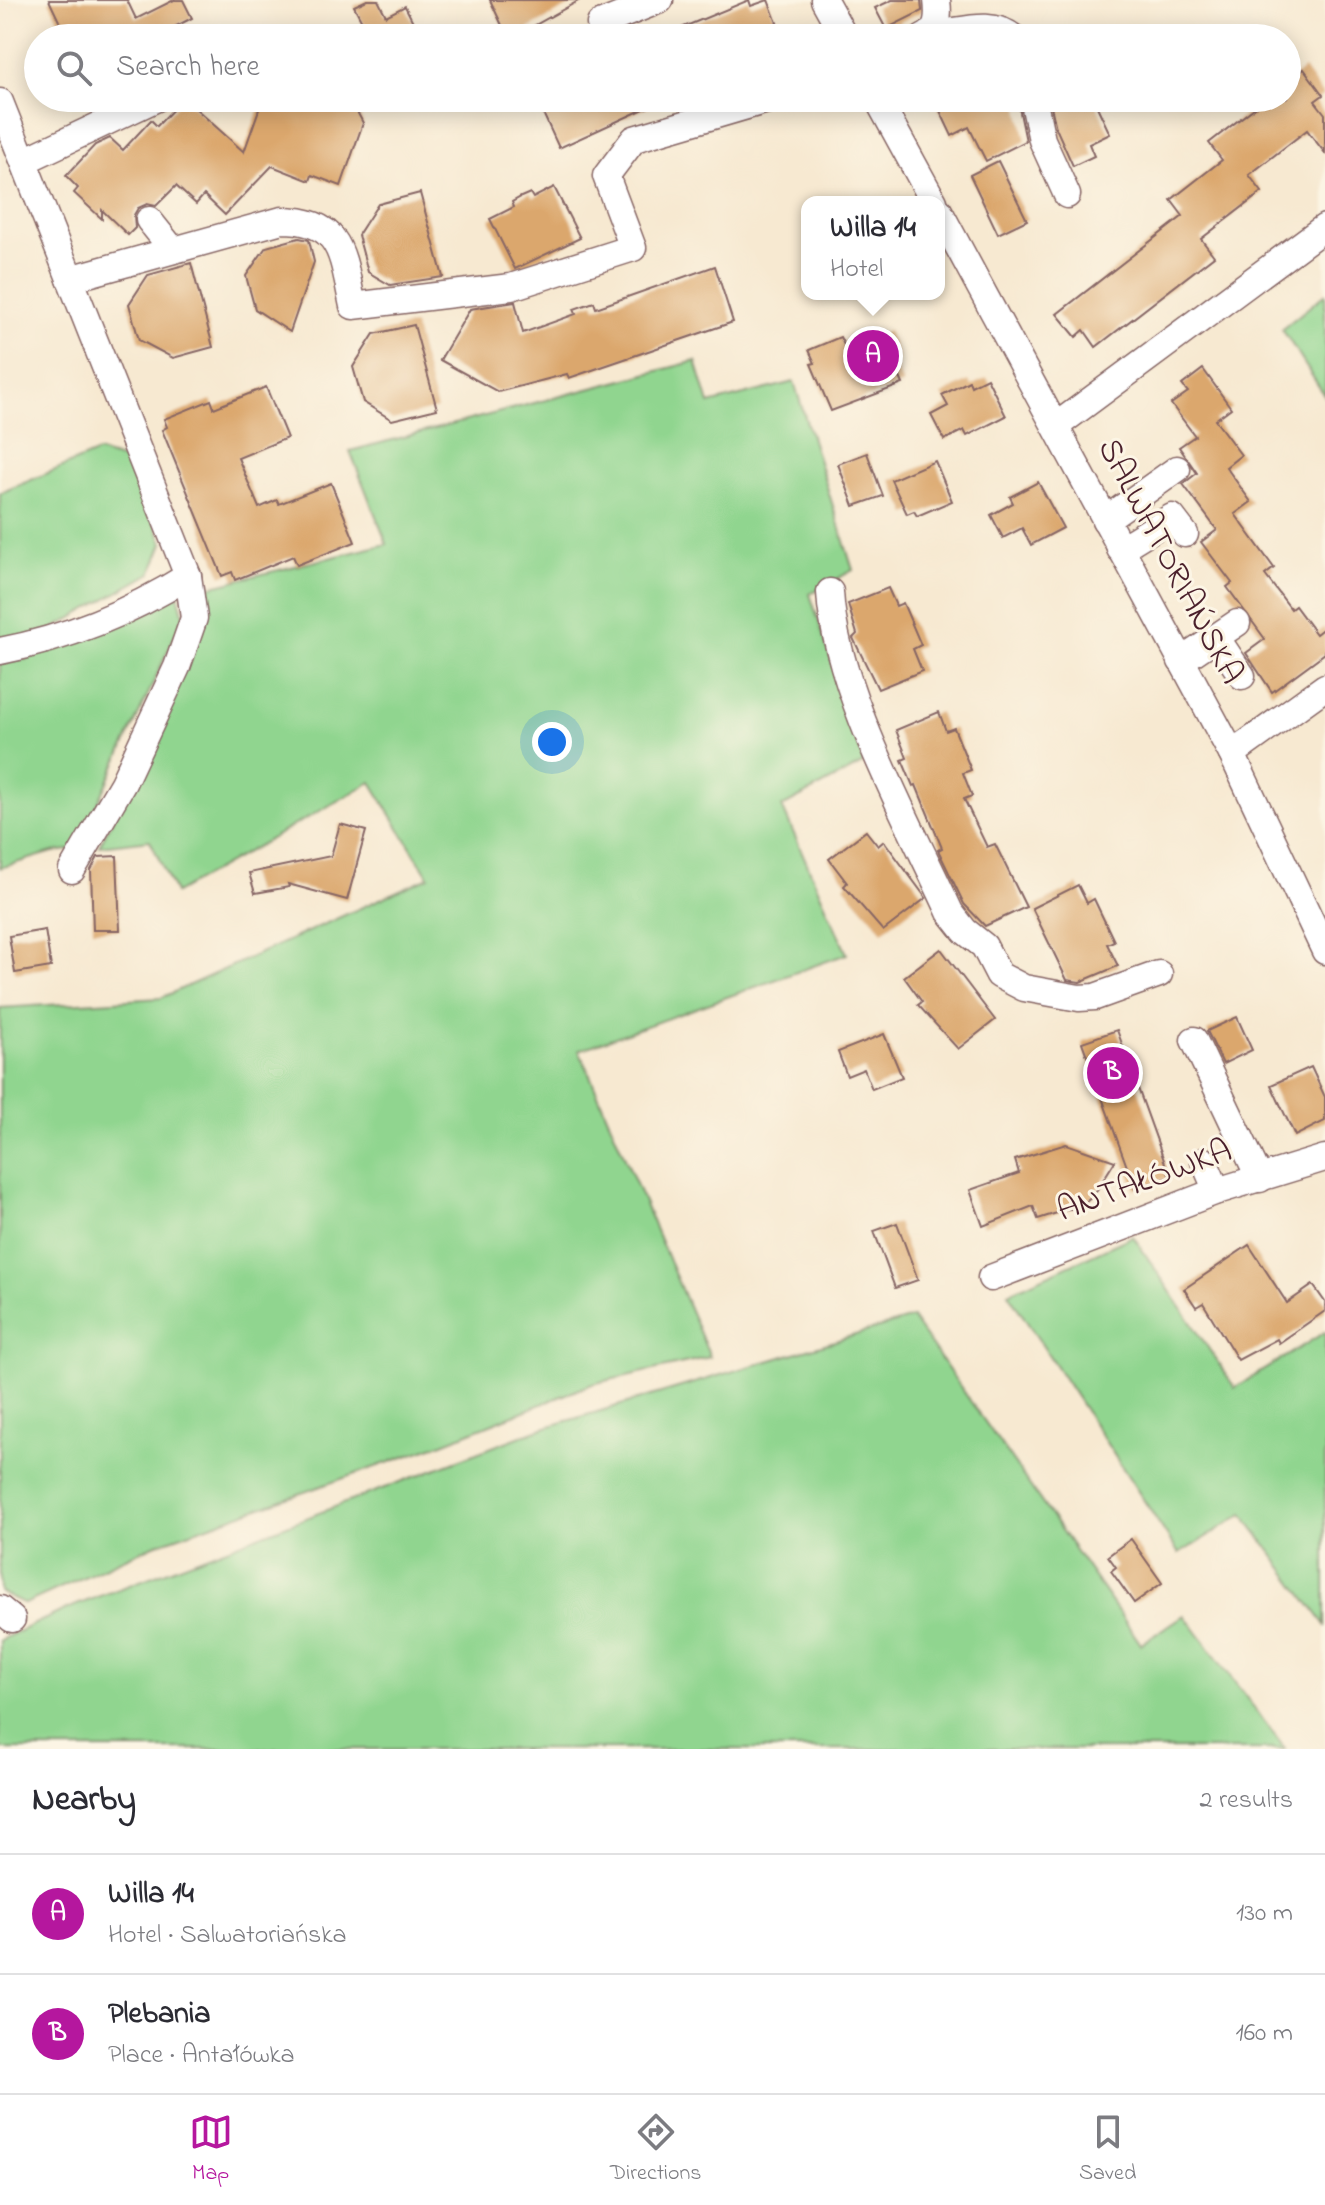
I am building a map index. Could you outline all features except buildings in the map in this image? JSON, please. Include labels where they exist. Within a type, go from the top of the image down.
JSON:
[{"type":"street","points":[[600,24],[660,0]]},
{"type":"street","points":[[824,0],[837,24]]},
{"type":"street","points":[[937,0],[937,24]]},
{"type":"street","points":[[0,102],[188,576],[194,618],[177,667],[123,783],[72,870]]},
{"type":"street","points":[[24,161],[127,112]]},
{"type":"street","points":[[70,279],[282,220],[316,222],[323,227],[338,250],[353,306],[474,293],[542,279],[633,248],[606,176],[634,139],[726,112]]},
{"type":"street","points":[[885,112],[931,196]]},
{"type":"street","points":[[1036,112],[1042,140],[1067,195]]},
{"type":"street","points":[[149,220],[173,250]]},
{"type":"street","name":"SALWATORIAŃSKA","points":[[945,222],[1232,754],[1324,948]]},
{"type":"street","points":[[1056,426],[1325,227]]},
{"type":"street","points":[[1105,520],[1177,469]]},
{"type":"street","points":[[1120,549],[1172,517],[1185,534]]},
{"type":"street","points":[[0,651],[33,645],[115,618],[188,576]]},
{"type":"street","points":[[830,592],[832,625],[882,763],[950,912],[965,931],[984,946],[999,975],[1024,988],[1079,998],[1095,997],[1159,974]]},
{"type":"street","points":[[1181,661],[1226,630],[1242,676]]},
{"type":"street","points":[[1232,754],[1325,687]]},
{"type":"street","points":[[1194,1040],[1260,1179]]},
{"type":"street","name":"ANTAŁÓWKA","points":[[991,1278],[1217,1191],[1325,1158]]},
{"type":"street","points":[[1204,1161],[1217,1191]]},
{"type":"green space","points":[[1325,294],[1325,396],[1282,329]]},
{"type":"green space","points":[[696,361],[709,404],[794,382],[853,570],[810,594],[864,763],[782,807],[847,954],[579,1050],[710,1357],[592,1384],[435,1446],[154,1545],[25,1604],[0,1592],[0,1008],[161,998],[429,877],[371,782],[175,893],[150,840],[99,846],[163,724],[208,587],[387,544],[350,451]]},
{"type":"green space","points":[[98,452],[131,462],[163,543],[151,573],[37,638],[0,644],[0,493]]},
{"type":"green space","points":[[177,591],[184,616],[77,849],[53,852],[0,868],[0,664],[27,659]]},
{"type":"green space","points":[[1133,1236],[1235,1388],[1325,1332],[1325,1625],[1243,1514],[1179,1554],[1008,1293]]},
{"type":"green space","points":[[912,1318],[1141,1644],[1184,1615],[1285,1749],[0,1749],[0,1640],[69,1608],[537,1430]]},
{"type":"place","name":"Willa 14","points":[[873,356]]},
{"type":"place","name":"Plebania","points":[[1113,1073]]}]
